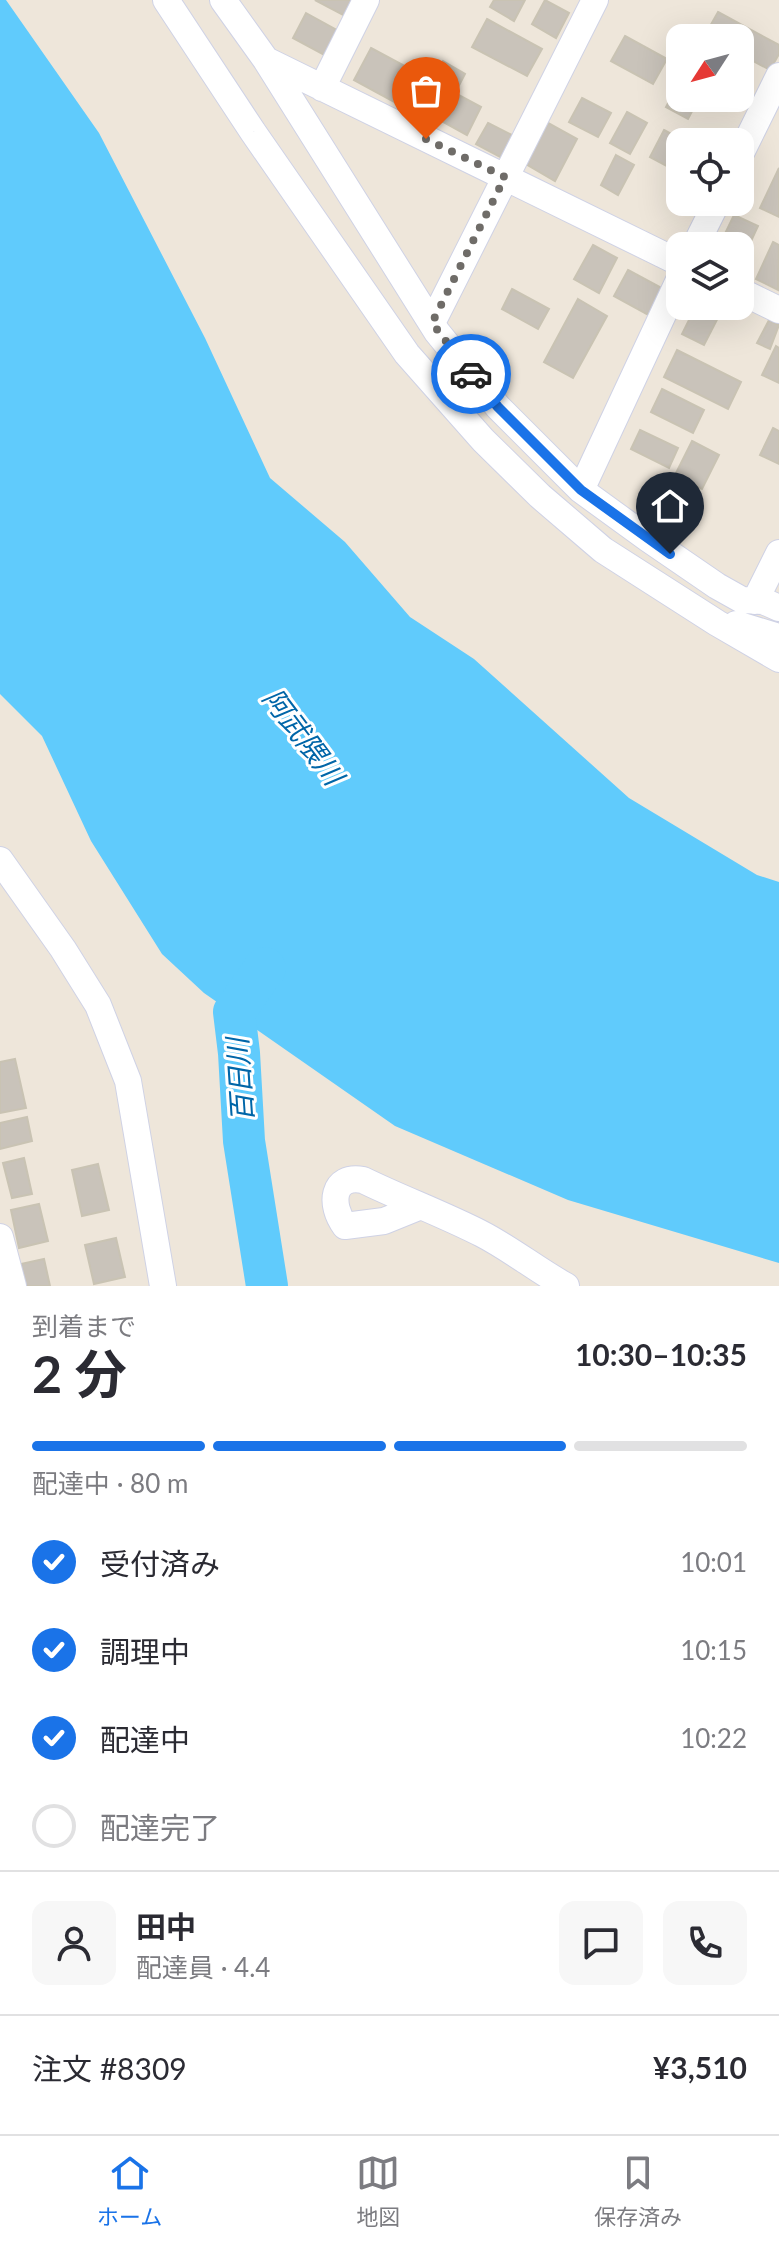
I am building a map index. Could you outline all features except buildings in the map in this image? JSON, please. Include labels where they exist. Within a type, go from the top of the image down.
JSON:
[{"type":"street","points":[[166,0],[407,354],[473,430],[540,496],[603,550],[779,659]]},
{"type":"street","points":[[223,0],[266,60],[432,323],[498,407],[581,490],[717,586],[742,600],[767,604],[779,553]]},
{"type":"street","points":[[322,88],[366,0]]},
{"type":"street","points":[[432,323],[595,0]]},
{"type":"street","points":[[266,60],[666,256]]},
{"type":"street","points":[[753,128],[779,76]]},
{"type":"street","points":[[754,298],[779,310]]},
{"type":"street","points":[[581,490],[666,308]]},
{"type":"street","points":[[717,623],[726,621],[779,637]]},
{"type":"street","points":[[0,860],[98,1005],[128,1081],[157,1285]]},
{"type":"street","points":[[421,1206],[483,1235],[566,1286]]},
{"type":"street","points":[[0,1237],[13,1286]]},
{"type":"water","name":"阿武隈川","points":[[0,0],[6,0],[99,133],[205,338],[270,478],[345,542],[410,617],[474,659],[629,798],[757,875],[779,882],[779,1263],[568,1200],[395,1126],[204,993],[162,954],[91,841],[42,736],[0,694]]},
{"type":"waterway","name":"百日川","points":[[265,968],[234,1012],[244,1141],[267,1286]]},
{"type":"way so far","points":[[426,139],[505,177],[432,323],[471,374]]},
{"type":"route","points":[[471,374],[498,407],[581,490],[670,554]]}]
